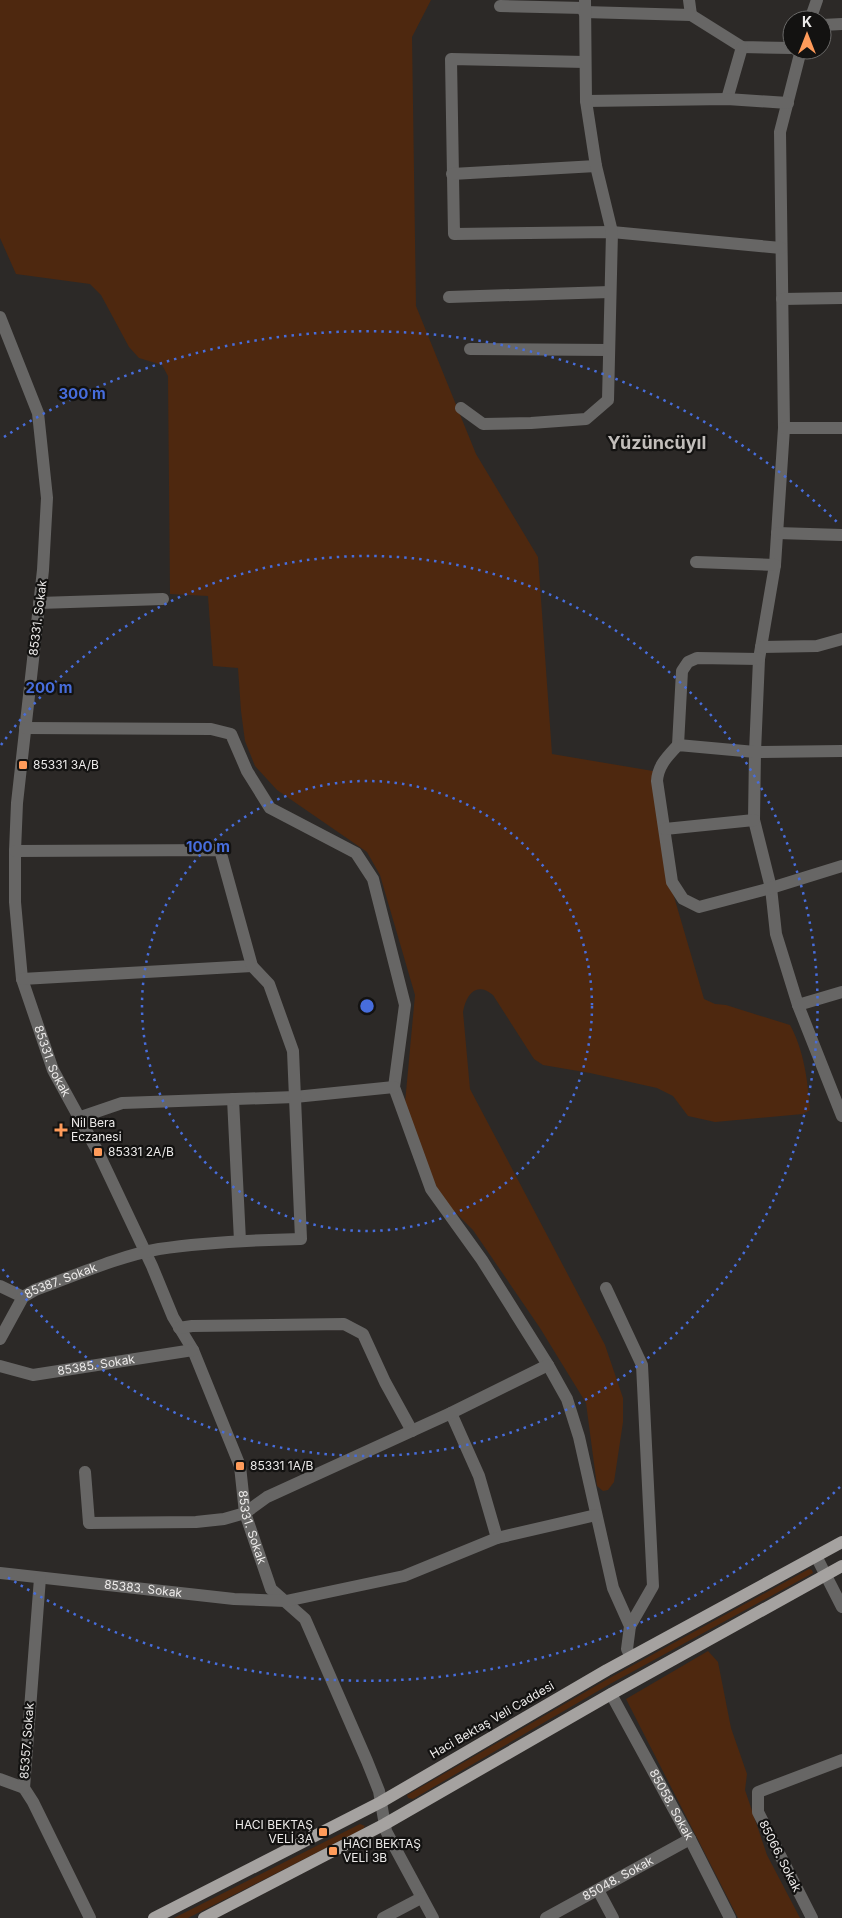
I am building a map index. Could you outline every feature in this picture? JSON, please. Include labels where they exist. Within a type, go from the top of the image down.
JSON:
[{"type":"main road","name":"Haci Bektaş Veli Caddesi","points":[[154,1918],[381,1802],[630,1657],[842,1542]]},
{"type":"main road","points":[[204,1918],[385,1824],[611,1694],[842,1566]]},
{"type":"street","points":[[689,0],[691,15]]},
{"type":"street","points":[[500,6],[585,7],[691,15],[742,47],[782,48]]},
{"type":"street","points":[[461,408],[483,424],[531,423],[586,419],[608,400],[612,232],[596,166],[586,101],[585,7]]},
{"type":"street","points":[[728,99],[742,47]]},
{"type":"street","points":[[585,62],[451,59],[454,234],[612,232],[781,248]]},
{"type":"street","points":[[799,60],[780,132],[784,428],[775,565],[760,653],[754,752],[754,820],[771,888],[776,934],[798,1005],[842,1116]]},
{"type":"street","points":[[586,101],[728,99],[788,103]]},
{"type":"street","points":[[452,174],[596,166]]},
{"type":"street","points":[[449,297],[610,292]]},
{"type":"street","points":[[782,299],[842,298]]},
{"type":"street","name":"85331. Sokak","points":[[0,317],[38,413],[47,498],[43,570],[25,728],[23,765],[17,803],[14,851],[14,902],[22,979],[53,1070],[98,1152],[179,1328],[193,1350],[240,1466],[245,1513],[270,1589],[305,1619],[379,1791],[386,1831],[433,1918]]},
{"type":"street","points":[[470,349],[608,350]]},
{"type":"street","points":[[784,428],[842,428]]},
{"type":"street","points":[[776,533],[842,535]]},
{"type":"street","points":[[696,562],[775,565]]},
{"type":"street","points":[[39,603],[163,599]]},
{"type":"street","points":[[842,639],[817,646],[697,658],[688,662],[682,671],[678,745],[664,760],[658,771],[657,781],[672,882],[683,899],[699,907],[771,888],[842,866]]},
{"type":"street","points":[[25,728],[211,729],[231,734],[247,771],[270,808],[356,853],[373,879],[405,1005],[394,1087],[431,1189],[482,1260],[548,1365],[567,1399],[580,1437],[596,1515],[614,1588],[630,1626]]},
{"type":"street","points":[[678,745],[754,752],[842,751]]},
{"type":"street","points":[[665,829],[754,820]]},
{"type":"street","points":[[14,851],[220,850],[252,966],[269,984],[293,1050],[295,1097]]},
{"type":"street","points":[[22,979],[252,966]]},
{"type":"street","points":[[798,1005],[842,992]]},
{"type":"street","points":[[78,1118],[122,1103],[295,1097],[394,1087]]},
{"type":"street","name":"85387. Sokak","points":[[0,1339],[23,1297],[35,1290],[145,1252],[240,1241],[301,1239],[295,1097]]},
{"type":"street","points":[[233,1099],[240,1241]]},
{"type":"street","points":[[0,1286],[23,1297]]},
{"type":"street","points":[[606,1288],[642,1365],[652,1586],[630,1626],[627,1649],[630,1657]]},
{"type":"street","points":[[179,1328],[192,1326],[344,1324],[363,1334],[385,1382],[412,1431]]},
{"type":"street","name":"85385. Sokak","points":[[0,1366],[33,1375],[193,1350]]},
{"type":"street","points":[[85,1472],[89,1523],[196,1522],[224,1519],[245,1513],[267,1497],[451,1413],[548,1365]]},
{"type":"street","points":[[451,1413],[479,1476],[497,1538]]},
{"type":"street","name":"85383. Sokak","points":[[0,1573],[234,1599],[286,1601],[404,1576],[497,1538],[596,1515]]},
{"type":"street","points":[[816,1556],[842,1607]]},
{"type":"street","name":"85357. Sokak","points":[[40,1578],[24,1788],[33,1802],[90,1918]]},
{"type":"street","name":"85058. Sokak","points":[[611,1694],[690,1839],[730,1918]]},
{"type":"street","name":"85066. Sokak","points":[[812,1918],[758,1812],[758,1792],[842,1760]]},
{"type":"street","points":[[0,1778],[24,1788]]},
{"type":"street","name":"85048. Sokak","points":[[546,1918],[690,1839]]},
{"type":"street","points":[[598,1890],[613,1918]]},
{"type":"street","points":[[383,1918],[421,1898]]},
{"type":"shaded area","points":[[0,0],[431,0],[412,37],[416,306],[476,454],[538,557],[552,754],[653,771],[663,859],[704,999],[715,1004],[726,1005],[790,1025],[802,1055],[808,1088],[810,1110],[803,1114],[715,1122],[688,1116],[673,1096],[657,1088],[543,1065],[534,1059],[493,995],[482,989],[469,995],[463,1012],[470,1089],[605,1345],[623,1398],[623,1422],[614,1482],[608,1490],[603,1491],[597,1486],[586,1403],[540,1328],[473,1230],[436,1193],[405,1103],[415,995],[380,875],[367,852],[277,790],[255,766],[245,741],[238,668],[213,666],[208,596],[170,594],[168,376],[162,365],[139,358],[129,347],[101,295],[90,284],[16,274],[0,238]]},
{"type":"shaded area","points":[[809,1569],[813,1573],[610,1684],[413,1799],[408,1798],[407,1795],[606,1680]]},
{"type":"shaded area","points":[[708,1651],[718,1662],[731,1728],[747,1774],[745,1790],[767,1855],[800,1918],[738,1918],[626,1699]]},
{"type":"shaded area","points":[[360,1824],[365,1826],[363,1829],[188,1918],[174,1918]]},
{"type":"place","name":"85331 3A/B","points":[[23,765]]},
{"type":"place","name":"Nil Bera Eczanesi","points":[[61,1130]]},
{"type":"place","name":"85331 2A/B","points":[[98,1152]]},
{"type":"place","name":"85331 1A/B","points":[[240,1466]]},
{"type":"place","name":"HACI BEKTAŞ VELİ 3A","points":[[323,1832]]},
{"type":"place","name":"HACI BEKTAŞ VELİ 3B","points":[[333,1851]]},
{"type":"district","name":"Yüzüncüyıl","points":[[657,443]]}]
